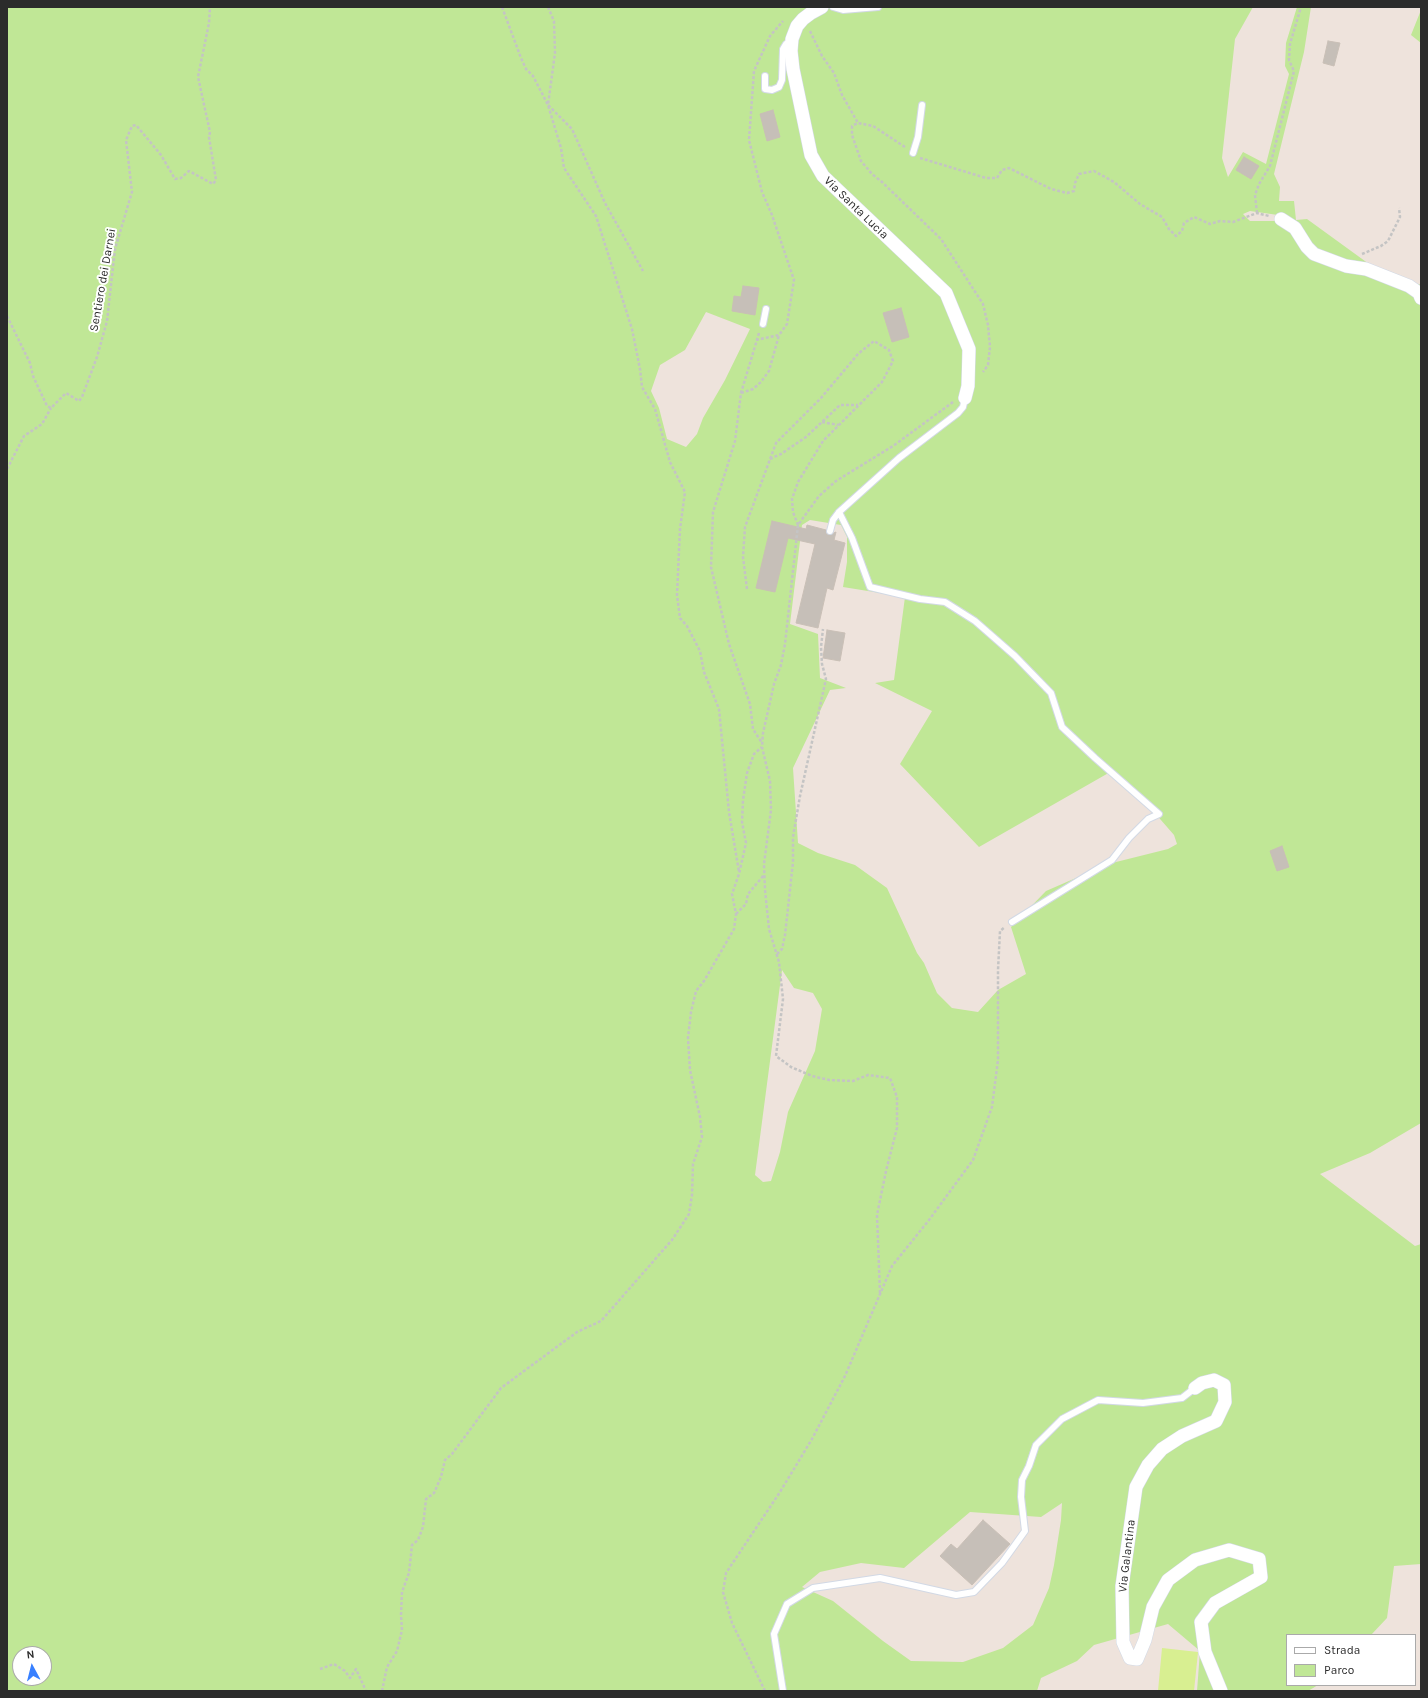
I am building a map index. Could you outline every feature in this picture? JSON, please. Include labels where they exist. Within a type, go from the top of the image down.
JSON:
[{"type":"street","name":"Via Santa Lucia","points":[[822,7],[811,13],[797,26],[792,41],[791,51],[793,69],[811,155],[823,176],[946,293],[969,349],[966,392]]},
{"type":"street","points":[[1281,219],[1295,228],[1307,247],[1314,254],[1330,261],[1366,269],[1409,286],[1419,293],[1421,298]]},
{"type":"street","name":"Via Galantina","points":[[1195,1388],[1202,1382],[1214,1380],[1224,1385],[1225,1402],[1216,1421],[1182,1436],[1162,1449],[1148,1464],[1136,1487],[1122,1586],[1123,1642],[1130,1658],[1138,1659],[1145,1640],[1153,1607],[1168,1580],[1195,1560],[1229,1550],[1259,1559],[1261,1577],[1215,1603],[1200,1622],[1205,1652],[1221,1691]]},
{"type":"lane","points":[[833,7],[843,10],[878,7]]},
{"type":"lane","points":[[765,76],[765,89],[772,90],[779,87],[782,80],[783,49],[786,44],[792,41]]},
{"type":"lane","points":[[912,153],[918,138],[922,105]]},
{"type":"lane","points":[[763,324],[766,309]]},
{"type":"lane","points":[[830,531],[833,520],[838,512],[899,458],[958,413],[966,392]]},
{"type":"lane","points":[[838,512],[852,538],[870,587],[920,599],[945,602],[975,621],[1015,656],[1051,693],[1062,727],[1159,814],[1143,824],[1112,860],[1012,922]]},
{"type":"lane","points":[[783,1691],[774,1634],[787,1604],[813,1588],[880,1578],[956,1594],[974,1592],[1002,1563],[1025,1531],[1021,1497],[1022,1480],[1036,1446],[1062,1419],[1098,1400],[1143,1403],[1182,1398],[1195,1388]]},
{"type":"path","name":"Sentiero dei Darnei","points":[[50,408],[66,393],[79,401],[82,397],[97,357],[106,320],[115,249],[132,192],[126,140],[132,126],[136,125],[161,155],[175,179],[181,178],[189,171],[213,184],[216,180],[209,137],[210,132],[198,77],[209,23],[210,7]]},
{"type":"path","points":[[502,7],[526,69],[533,76],[548,105],[561,148],[564,168],[596,216],[632,328],[640,368],[642,387],[655,409],[670,462],[685,492],[680,529],[677,595],[680,618],[687,626],[700,652],[704,672],[719,709],[729,812],[739,874]]},
{"type":"path","points":[[548,7],[554,21],[555,54],[548,105]]},
{"type":"path","points":[[1257,213],[1255,195],[1259,184],[1270,166],[1294,71],[1289,60],[1290,44],[1301,7]]},
{"type":"path","points":[[741,393],[753,389],[761,382],[769,370],[779,335],[788,324],[794,280],[772,215],[762,192],[749,140],[754,71],[770,36],[785,19]]},
{"type":"path","points":[[804,19],[822,56],[834,73],[842,95],[858,122],[872,126],[922,160],[986,178],[997,178],[1002,170],[1009,168],[1051,189],[1067,193],[1074,191],[1074,183],[1079,174],[1094,171],[1114,182],[1140,204],[1162,217],[1169,229],[1176,236],[1182,231],[1184,223],[1194,217],[1210,224],[1220,221],[1233,222],[1257,213],[1281,219]]},
{"type":"path","points":[[548,105],[572,129],[605,203],[643,271]]},
{"type":"path","points":[[798,525],[819,496],[836,481],[892,446],[966,392],[988,365],[990,347],[988,325],[983,304],[941,239],[872,174],[861,161],[852,136],[852,126],[858,122]]},
{"type":"path","points":[[1352,267],[1355,258],[1365,252],[1381,246],[1388,241],[1400,217],[1399,208]]},
{"type":"path","points":[[7,316],[30,363],[33,376],[47,406],[50,408],[42,424],[24,436],[7,469]]},
{"type":"path","points":[[763,324],[756,340],[741,393],[735,441],[713,512],[711,567],[729,644],[750,704],[753,729],[763,743]]},
{"type":"path","points":[[756,340],[779,335]]},
{"type":"path","points":[[747,589],[743,557],[745,527],[776,443],[821,398],[858,354],[874,341],[889,350],[893,361],[882,382],[823,441],[798,482],[792,499],[793,512],[798,525],[784,644],[781,665],[774,684],[763,733],[762,748],[770,781],[770,810],[764,874],[769,929],[777,955],[783,999],[776,1056],[791,1067],[812,1076],[829,1080],[853,1081],[868,1076],[890,1078],[897,1097],[897,1128],[877,1214],[880,1293]]},
{"type":"path","points":[[769,460],[781,454],[806,437],[840,405],[858,405]]},
{"type":"path","points":[[821,422],[838,425]]},
{"type":"path","points":[[777,955],[782,949],[785,935],[793,862],[793,837],[800,796],[826,679],[822,664],[821,647],[823,628]]},
{"type":"path","points":[[382,1691],[387,1667],[397,1651],[402,1630],[402,1592],[409,1573],[412,1546],[418,1540],[423,1527],[426,1499],[434,1493],[441,1478],[445,1460],[452,1454],[501,1388],[577,1332],[601,1322],[672,1240],[689,1214],[692,1195],[693,1164],[702,1137],[700,1117],[690,1070],[688,1038],[692,1012],[696,991],[734,930],[736,914],[732,894],[739,874],[746,843],[742,822],[743,800],[747,773],[754,754],[762,748]]},
{"type":"path","points":[[736,914],[746,904],[748,894],[764,874]]},
{"type":"path","points":[[765,1691],[732,1623],[723,1592],[726,1573],[780,1492],[812,1439],[845,1376],[892,1266],[929,1220],[973,1160],[992,1107],[998,1060],[998,970],[1000,932],[1012,922]]},
{"type":"path","points":[[320,1669],[334,1664],[345,1670],[350,1678],[356,1669],[366,1691]]},
{"type":"green space","points":[[7,7],[1253,7],[1235,39],[1222,158],[1228,177],[1243,152],[1266,164],[1289,74],[1285,66],[1286,43],[1297,7],[1311,7],[1304,52],[1274,174],[1280,187],[1279,201],[1294,201],[1296,220],[1307,219],[1369,264],[1345,261],[1322,253],[1311,244],[1304,230],[1296,221],[1285,216],[1250,211],[1243,214],[1250,221],[1275,221],[1287,228],[1295,236],[1304,252],[1313,259],[1362,273],[1400,288],[1421,284],[1421,1123],[1370,1153],[1320,1174],[1415,1246],[1421,1244],[1421,1564],[1394,1566],[1387,1618],[1372,1634],[1286,1634],[1286,1686],[1316,1686],[1308,1691],[1197,1691],[1200,1651],[1168,1624],[1094,1645],[1077,1661],[1041,1678],[1037,1691],[7,1691]],"holes":[[[706,312],[750,329],[725,380],[703,418],[697,434],[686,447],[667,439],[659,408],[651,391],[660,365],[685,350]],[[810,520],[841,525],[847,537],[847,562],[843,587],[905,597],[894,680],[875,683],[932,711],[900,764],[979,847],[1112,771],[1127,781],[1174,835],[1177,844],[1168,849],[1108,864],[1046,891],[1011,927],[1026,974],[998,990],[978,1012],[952,1008],[937,993],[887,888],[855,865],[818,853],[798,843],[793,768],[830,690],[846,688],[820,678],[818,634],[790,624],[802,525]],[[782,970],[794,988],[813,993],[822,1009],[815,1051],[788,1112],[780,1152],[771,1181],[763,1182],[755,1175]],[[1062,1503],[1061,1520],[1049,1588],[1033,1625],[1003,1648],[963,1662],[911,1661],[883,1641],[833,1601],[802,1587],[820,1572],[861,1563],[904,1568],[970,1512],[1041,1517]]]},
{"type":"green space","points":[[1421,10],[1421,43],[1411,35]]},
{"type":"green space","points":[[1162,1648],[1198,1652],[1194,1691],[1158,1691]]},
{"type":"building","points":[[1328,41],[1340,43],[1334,66],[1323,63]]},
{"type":"building","points":[[773,110],[780,137],[767,141],[760,114]]},
{"type":"building","points":[[1244,157],[1259,166],[1251,179],[1236,170]]},
{"type":"building","points":[[743,286],[759,288],[755,315],[732,311],[734,296],[741,297]]},
{"type":"building","points":[[901,308],[909,337],[892,342],[883,313]]},
{"type":"building","points":[[772,521],[806,529],[807,525],[826,530],[827,534],[829,535],[836,532],[834,540],[845,543],[833,590],[827,588],[818,628],[796,623],[815,544],[788,538],[775,592],[756,588]]},
{"type":"building","points":[[827,630],[845,633],[840,661],[823,658]]},
{"type":"building","points":[[1282,846],[1289,867],[1277,871],[1270,851]]},
{"type":"building","points":[[983,1520],[1010,1544],[972,1585],[940,1556],[951,1544],[957,1549]]}]
